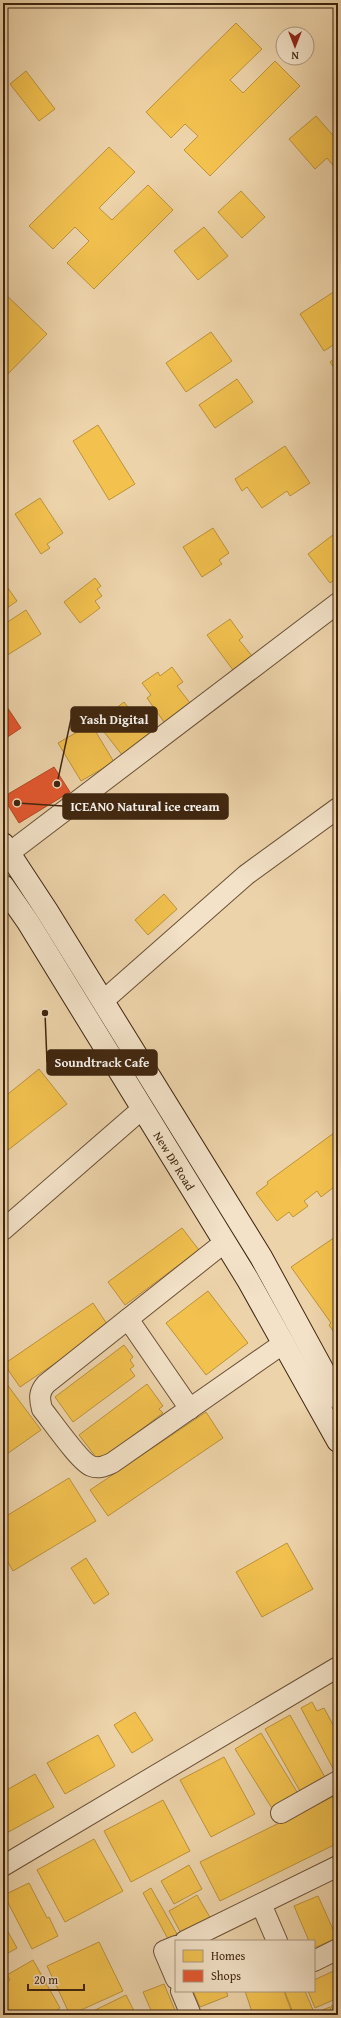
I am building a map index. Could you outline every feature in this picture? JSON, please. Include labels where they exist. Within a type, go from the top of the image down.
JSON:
[{"type":"main road","name":"New DP Road","points":[[6,849],[48,911],[267,1268],[338,1398]]},
{"type":"main road","name":"New DP Road","points":[[3,888],[28,922],[225,1242],[284,1343],[338,1441]]},
{"type":"street","points":[[6,849],[338,603]]},
{"type":"street","points":[[103,1001],[246,875],[338,808]]},
{"type":"street","points":[[3,888],[22,874]]},
{"type":"street","points":[[3,1230],[142,1109]]},
{"type":"street","points":[[225,1242],[46,1384],[40,1391],[39,1400],[42,1408],[81,1459],[90,1466],[101,1468],[112,1463],[284,1343]]},
{"type":"street","points":[[128,1319],[190,1409]]},
{"type":"street","points":[[3,1866],[338,1667]]},
{"type":"street","points":[[281,1813],[338,1781]]},
{"type":"street","points":[[187,1940],[338,1866]]},
{"type":"street","points":[[260,1904],[277,1940]]},
{"type":"street","points":[[175,1946],[164,1952],[175,1977]]},
{"type":"street","points":[[315,1960],[338,1949]]},
{"type":"street","points":[[181,1992],[191,2015]]},
{"type":"building: Homes","points":[[236,23],[262,49],[230,80],[243,93],[275,61],[275,66],[280,66],[300,86],[210,176],[184,150],[198,136],[185,124],[171,138],[146,112]]},
{"type":"building: Homes","points":[[26,71],[55,109],[39,121],[10,84]]},
{"type":"building: Homes","points":[[316,116],[338,141],[338,149],[335,151],[338,155],[337,170],[327,158],[315,169],[289,139]]},
{"type":"building: Homes","points":[[109,147],[135,172],[99,208],[112,220],[148,185],[173,210],[94,289],[67,263],[89,241],[75,227],[53,249],[29,226]]},
{"type":"building: Homes","points":[[241,191],[265,217],[242,238],[218,212]]},
{"type":"building: Homes","points":[[204,227],[228,256],[198,280],[174,251]]},
{"type":"building: Homes","points":[[338,289],[338,342],[324,351],[300,314]]},
{"type":"building: Homes","points":[[3,292],[47,334],[3,379]]},
{"type":"building: Homes","points":[[211,332],[232,361],[186,392],[166,363]]},
{"type":"building: Homes","points":[[338,356],[338,374],[330,362]]},
{"type":"building: Homes","points":[[237,379],[253,402],[215,428],[199,405]]},
{"type":"building: Homes","points":[[98,425],[135,484],[109,500],[73,441]]},
{"type":"building: Homes","points":[[285,446],[310,483],[290,496],[287,491],[262,508],[247,487],[242,491],[235,479]]},
{"type":"building: Homes","points":[[40,498],[63,533],[47,544],[50,548],[41,554],[15,514]]},
{"type":"building: Homes","points":[[213,528],[229,553],[219,560],[222,564],[202,577],[183,547]]},
{"type":"building: Homes","points":[[338,531],[338,577],[330,583],[308,554]]},
{"type":"building: Homes","points":[[95,578],[101,586],[97,589],[102,596],[95,601],[100,608],[80,623],[64,602]]},
{"type":"building: Homes","points":[[3,581],[17,601],[3,611]]},
{"type":"building: Homes","points":[[26,610],[41,634],[6,656],[3,650],[3,625]]},
{"type":"building: Homes","points":[[230,619],[243,637],[239,640],[252,656],[233,670],[207,635]]},
{"type":"building: Homes","points":[[172,667],[183,682],[177,686],[190,703],[164,722],[147,698],[151,695],[142,683],[158,672],[160,676]]},
{"type":"building: Homes","points":[[124,702],[150,735],[123,756],[97,723]]},
{"type":"building: Homes","points":[[91,724],[114,762],[81,781],[58,743]]},
{"type":"building: Homes","points":[[164,894],[177,909],[148,935],[135,920]]},
{"type":"building: Homes","points":[[39,1069],[67,1104],[3,1154],[3,1098]]},
{"type":"building: Homes","points":[[338,1130],[338,1184],[321,1197],[317,1191],[304,1201],[308,1206],[293,1217],[289,1212],[277,1221],[256,1193],[268,1184],[267,1182]]},
{"type":"building: Homes","points":[[182,1228],[199,1250],[125,1305],[108,1282]]},
{"type":"building: Homes","points":[[338,1235],[338,1338],[329,1325],[331,1323],[291,1267]]},
{"type":"building: Homes","points":[[208,1291],[248,1343],[206,1375],[166,1323]]},
{"type":"building: Homes","points":[[93,1303],[109,1327],[20,1387],[4,1364]]},
{"type":"building: Homes","points":[[124,1345],[133,1357],[130,1360],[134,1366],[130,1369],[135,1376],[73,1422],[55,1397]]},
{"type":"building: Homes","points":[[3,1379],[41,1430],[4,1456],[3,1455]]},
{"type":"building: Homes","points":[[147,1384],[163,1406],[159,1409],[163,1413],[99,1461],[79,1435]]},
{"type":"building: Homes","points":[[206,1412],[223,1438],[108,1516],[90,1490]]},
{"type":"building: Homes","points":[[69,1478],[96,1521],[13,1571],[3,1554],[3,1518]]},
{"type":"building: Homes","points":[[287,1543],[313,1589],[262,1617],[236,1572]]},
{"type":"building: Homes","points":[[86,1558],[109,1594],[94,1604],[71,1568]]},
{"type":"building: Homes","points":[[312,1702],[317,1711],[324,1708],[338,1734],[337,1776],[301,1708]]},
{"type":"building: Homes","points":[[135,1712],[153,1740],[132,1753],[114,1725]]},
{"type":"building: Homes","points":[[290,1715],[326,1779],[301,1793],[265,1729]]},
{"type":"building: Homes","points":[[261,1733],[299,1795],[273,1810],[235,1749]]},
{"type":"building: Homes","points":[[98,1735],[115,1766],[65,1794],[47,1763]]},
{"type":"building: Homes","points":[[224,1757],[255,1814],[211,1837],[180,1780]]},
{"type":"building: Homes","points":[[35,1774],[54,1807],[3,1835],[3,1792]]},
{"type":"building: Homes","points":[[338,1794],[338,1843],[220,1901],[200,1862]]},
{"type":"building: Homes","points":[[163,1800],[190,1851],[131,1882],[104,1831]]},
{"type":"building: Homes","points":[[94,1839],[123,1891],[65,1922],[37,1870]]},
{"type":"building: Homes","points":[[189,1865],[202,1889],[174,1904],[161,1881]]},
{"type":"building: Homes","points":[[29,1883],[47,1918],[49,1917],[58,1936],[32,1949],[4,1895]]},
{"type":"building: Homes","points":[[151,1888],[177,1934],[168,1939],[143,1893]]},
{"type":"building: Homes","points":[[197,1895],[211,1919],[182,1935],[169,1911]]},
{"type":"building: Homes","points":[[318,1896],[337,1938],[315,1948],[315,1940],[309,1940],[294,1906]]},
{"type":"building: Homes","points":[[3,1923],[17,1948],[3,1956]]},
{"type":"building: Homes","points":[[99,1942],[123,1991],[70,2015],[47,1966]]},
{"type":"building: Homes","points":[[33,1960],[60,2008],[49,2015],[3,2015],[3,1984],[10,1980],[7,1975]]},
{"type":"building: Homes","points":[[338,1969],[338,1998],[315,2008],[308,1992],[315,1992],[315,1980]]},
{"type":"building: Homes","points":[[164,1984],[177,2015],[153,2015],[143,1992]]},
{"type":"building: Homes","points":[[193,1992],[226,1992],[228,1996],[200,2007]]},
{"type":"building: Homes","points":[[245,1992],[284,1992],[291,2010],[277,2015],[253,2015]]},
{"type":"building: Homes","points":[[285,1992],[305,1992],[313,2010],[300,2015],[294,2015]]},
{"type":"building: Homes","points":[[126,1995],[136,2015],[85,2015]]},
{"type":"building: Homes","points":[[338,2003],[338,2015],[336,2015],[331,2006]]},
{"type":"building: Homes","points":[[330,2007],[333,2015],[310,2015]]},
{"type":"building: Shops","points":[[3,701],[21,728],[3,740]]},
{"type":"building: Shops","points":[[54,767],[70,792],[19,823],[3,797]]},
{"type":"place","name":"Yash Digital","points":[[57,784]]},
{"type":"place","name":"ICEANO Natural ice cream","points":[[17,803]]},
{"type":"place","name":"Soundtrack Cafe","points":[[45,1013]]}]
